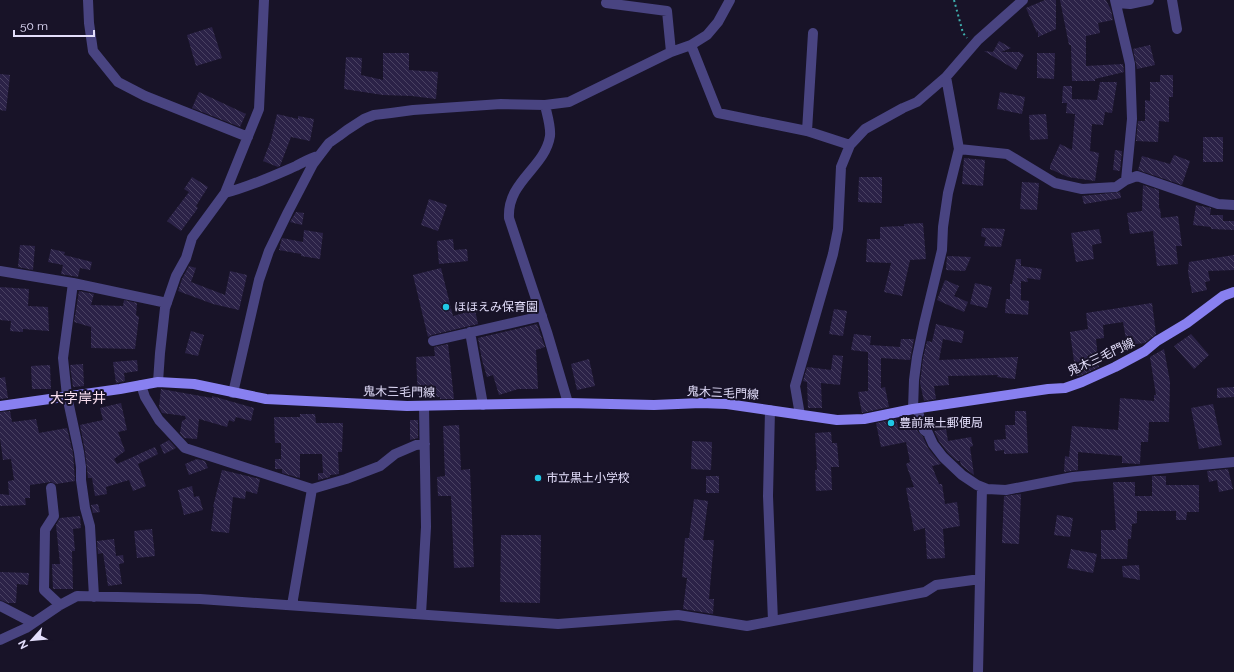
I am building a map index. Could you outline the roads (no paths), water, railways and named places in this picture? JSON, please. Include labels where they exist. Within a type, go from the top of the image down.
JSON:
[{"type":"main road","name":"鬼木三毛門線","points":[[0,406],[158,382],[194,384],[266,399],[407,406],[568,403],[654,405],[701,403],[727,404],[837,420],[864,419],[915,409],[1048,389],[1065,388],[1082,382],[1145,351],[1157,341],[1187,323],[1223,296],[1234,292]]},
{"type":"street","points":[[88,0],[89,23],[93,51],[118,82],[145,96],[248,137]]},
{"type":"street","points":[[158,382],[165,308],[176,276],[186,258],[192,238],[225,192],[259,109],[264,0]]},
{"type":"street","points":[[233,393],[259,280],[269,251],[288,212],[319,156],[329,143],[346,130],[374,115],[413,110],[501,104],[546,105],[569,102],[707,35],[718,22],[730,0]]},
{"type":"street","points":[[800,415],[795,386],[833,254],[838,229],[841,167],[850,145],[865,129],[917,102],[946,77],[974,44],[1023,0]]},
{"type":"street","points":[[1126,180],[1132,119],[1130,64],[1116,1],[1130,4],[1149,0]]},
{"type":"street","points":[[1172,0],[1177,29]]},
{"type":"street","points":[[606,3],[667,11],[671,52]]},
{"type":"street","points":[[807,130],[813,33]]},
{"type":"street","points":[[691,44],[718,113],[807,130],[850,145]]},
{"type":"street","points":[[946,77],[959,149],[948,193],[942,227],[942,250],[924,324],[914,380],[915,409],[924,430],[928,433],[933,444],[943,457],[962,476],[982,487],[1006,490],[1073,477],[1234,462]]},
{"type":"street","points":[[546,105],[550,127],[548,143],[538,162],[519,183],[509,211],[510,223],[542,316],[568,403]]},
{"type":"street","points":[[959,149],[1007,154],[1055,183],[1082,189],[1116,187],[1126,180],[1137,176],[1218,204],[1234,205]]},
{"type":"street","points":[[225,192],[239,189],[297,165],[307,159],[319,156]]},
{"type":"street","points":[[0,271],[73,283],[167,302]]},
{"type":"street","points":[[73,283],[63,358],[67,396],[79,452],[84,508],[90,526],[94,597]]},
{"type":"street","points":[[433,341],[542,316]]},
{"type":"street","points":[[470,332],[483,405]]},
{"type":"street","points":[[141,385],[145,397],[159,420],[186,448],[312,489],[346,479],[380,466],[395,454],[416,445],[425,444]]},
{"type":"street","points":[[421,614],[426,527],[424,406]]},
{"type":"street","points":[[770,410],[768,496],[773,621]]},
{"type":"street","points":[[978,672],[982,487]]},
{"type":"street","points":[[51,488],[54,516],[45,530],[44,590],[60,605]]},
{"type":"street","points":[[292,605],[312,489]]},
{"type":"street","points":[[0,640],[33,624],[60,605],[77,596],[200,599],[558,624],[678,615],[747,626],[925,592],[936,585],[980,579]]},
{"type":"street","points":[[0,606],[33,624]]},
{"type":"place","name":"ほほえみ保育園","points":[[446,307]]},
{"type":"place","name":"豊前黒土郵便局","points":[[891,423]]},
{"type":"place","name":"市立黒土小学校","points":[[538,478]]},
{"type":"district","name":"大字岸井","points":[[78,398]]}]
